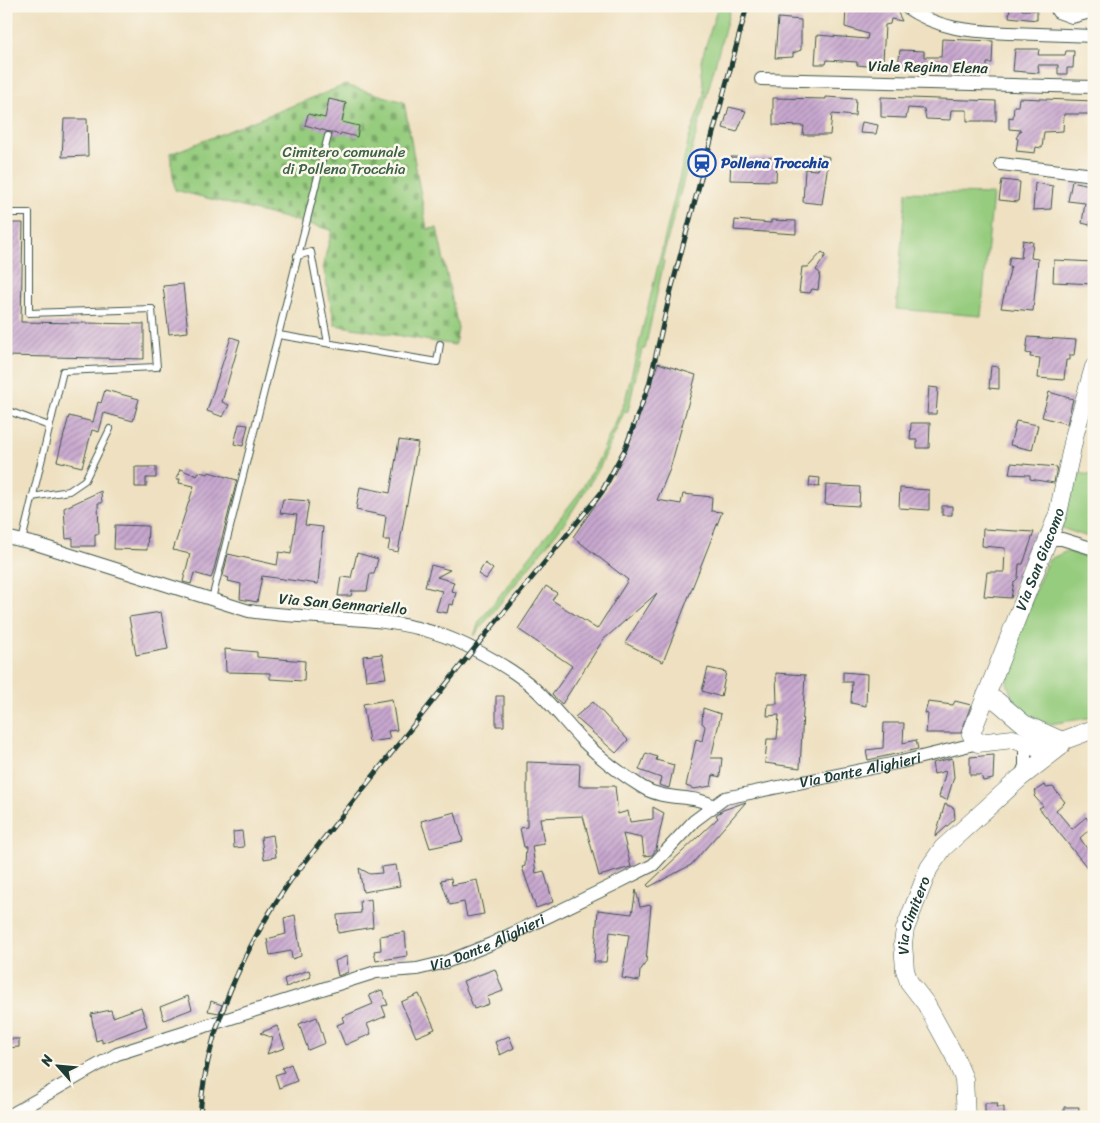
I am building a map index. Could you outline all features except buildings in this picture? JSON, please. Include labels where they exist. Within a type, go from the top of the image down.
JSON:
[{"type":"street","points":[[904,6],[926,20],[950,28],[978,33],[1094,36]]},
{"type":"street","points":[[1056,6],[1058,12],[1072,17],[1094,11]]},
{"type":"street","points":[[1071,35],[1072,17]]},
{"type":"street","name":"Viale Regina Elena","points":[[761,79],[1094,87]]},
{"type":"street","points":[[1000,164],[1094,175]]},
{"type":"street","name":"Via San Giacomo","points":[[975,738],[985,697],[1058,514],[1075,433],[1094,367]]},
{"type":"street","name":"Via San Gennariello","points":[[6,537],[264,613],[401,624],[443,636],[474,649],[535,688],[584,742],[642,787],[658,796],[683,800],[698,799],[714,806]]},
{"type":"street","points":[[1048,539],[1062,539],[1094,549]]},
{"type":"street","points":[[985,697],[997,701],[1024,724],[1057,747]]},
{"type":"street","points":[[975,738],[1007,739],[1025,744],[1057,747],[1094,730]]},
{"type":"street","name":"Via Dante Alighieri","points":[[7,1117],[116,1054],[376,972],[427,967],[446,962],[491,944],[653,865],[694,821],[725,798],[953,750],[975,738]]},
{"type":"street","points":[[1020,778],[1026,766],[1025,744]]},
{"type":"street","name":"Via Cimitero","points":[[966,1117],[964,1079],[950,1046],[926,1004],[909,982],[904,964],[903,943],[905,929],[929,868],[943,848],[1057,747]]},
{"type":"lane","points":[[212,599],[328,136]]},
{"type":"lane","points":[[6,213],[29,213],[29,313],[152,309],[158,366],[63,371],[22,541]]},
{"type":"lane","points":[[297,256],[311,252],[328,343]]},
{"type":"lane","points":[[279,335],[437,362],[440,344]]},
{"type":"lane","points":[[6,410],[49,426]]},
{"type":"lane","points":[[32,497],[69,490],[85,480],[110,429]]},
{"type":"green space","points":[[718,6],[731,6],[662,260],[664,261],[645,349],[642,349],[628,411],[624,412],[600,467],[566,521],[474,636],[479,622],[580,492],[598,461],[625,401],[689,138],[704,94],[701,61]]},
{"type":"green space","name":"Cimitero comunale di Pollena Trocchia","points":[[345,85],[404,102],[427,229],[437,228],[458,328],[455,345],[335,325],[323,265],[332,230],[175,190],[170,154]]},
{"type":"green space","points":[[906,192],[993,194],[981,316],[896,309]]},
{"type":"green space","points":[[1074,473],[1094,475],[1094,539],[1061,528]]},
{"type":"green space","points":[[1067,551],[1094,560],[1094,717],[1050,724],[1034,720],[1020,709],[1012,697],[1007,683],[1012,664],[1012,645],[1046,564],[1050,559]]},
{"type":"railway","points":[[200,1117],[203,1086],[218,1023],[242,963],[273,907],[290,881],[474,649],[601,493],[625,449],[649,385],[670,294],[747,6]]},
{"type":"place","name":"Pollena Trocchia","points":[[702,163]]}]
